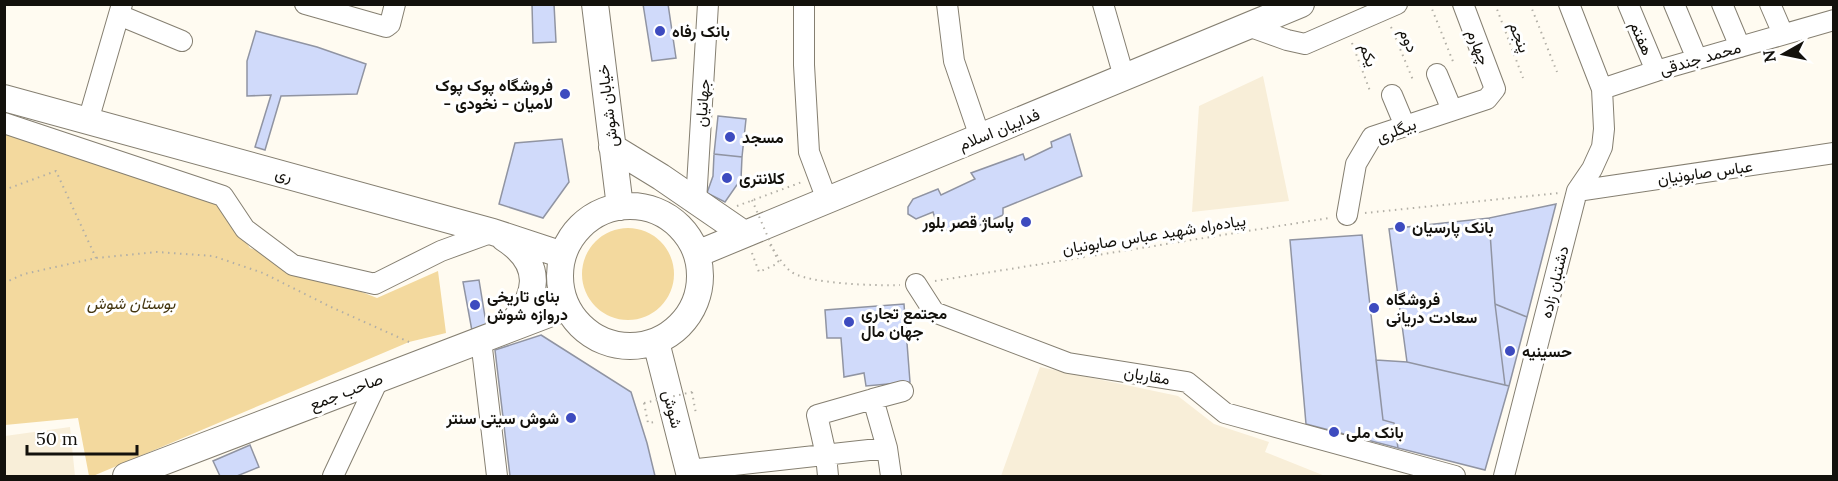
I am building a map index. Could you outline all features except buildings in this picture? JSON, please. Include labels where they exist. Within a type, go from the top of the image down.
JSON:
[{"type":"main road","name":"خیابان شوش","points":[[595,4],[620,207]]},
{"type":"main road","name":"فداییان اسلام","points":[[697,254],[1298,5]]},
{"type":"main road","name":"ری","points":[[4,98],[493,232],[563,255]]},
{"type":"main road","points":[[612,147],[696,202],[750,232]]},
{"type":"main road","points":[[620,207],[648,208],[665,214],[679,225],[690,239],[697,254],[701,273],[700,290],[685,322],[672,334],[639,347],[622,347],[604,342],[589,334],[576,322],[561,290],[560,272],[563,255],[571,238],[596,214],[620,207]]},
{"type":"main road","points":[[493,232],[510,242],[528,260],[533,273],[534,286],[530,299],[524,311],[505,331]]},
{"type":"main road","name":"صاحب جمع","points":[[126,477],[567,307]]},
{"type":"main road","name":"شوش","points":[[656,342],[690,473]]},
{"type":"street","points":[[305,4],[386,27],[390,24],[395,4]]},
{"type":"street","name":"جهانیان","points":[[696,202],[708,4]]},
{"type":"street","points":[[804,4],[804,65],[809,152],[827,200]]},
{"type":"street","points":[[947,4],[954,61],[980,137]]},
{"type":"street","points":[[1103,4],[1124,78]]},
{"type":"street","name":"چهارم","points":[[1462,4],[1495,89]]},
{"type":"street","points":[[1569,4],[1602,89]]},
{"type":"street","name":"هفتم","points":[[1628,4],[1656,71]]},
{"type":"street","points":[[1674,4],[1697,59]]},
{"type":"street","points":[[1722,4],[1740,47]]},
{"type":"street","points":[[1770,4],[1783,34]]},
{"type":"street","points":[[1248,26],[1305,44],[1390,7]]},
{"type":"street","points":[[88,121],[120,10],[182,41]]},
{"type":"street","name":"محمد جندقی","points":[[1602,89],[1783,34],[1829,15]]},
{"type":"street","points":[[1437,74],[1452,110]]},
{"type":"street","name":"بیگلری","points":[[1347,215],[1356,164],[1372,137],[1487,99],[1495,89]]},
{"type":"street","name":"دشتبان زاده","points":[[1504,477],[1577,191],[1592,169],[1602,147],[1602,89]]},
{"type":"street","points":[[1392,95],[1405,126]]},
{"type":"street","points":[[4,123],[223,196],[245,228],[293,264],[375,284],[441,251],[493,232]]},
{"type":"street","name":"عباس صابونیان","points":[[1577,191],[1833,153]]},
{"type":"street","name":"مقاریان","points":[[916,284],[934,312],[1068,363],[1187,382],[1225,413],[1455,477]]},
{"type":"street","points":[[481,340],[497,477]]},
{"type":"street","points":[[333,477],[380,378]]},
{"type":"street","points":[[828,477],[826,455],[817,415],[903,391]]},
{"type":"street","points":[[873,399],[887,448],[891,477]]},
{"type":"street","points":[[690,473],[754,470],[826,455],[887,448]]},
{"type":"path","points":[[1430,4],[1454,64]]},
{"type":"path","name":"پنجم","points":[[1495,4],[1522,78]]},
{"type":"path","points":[[1530,4],[1557,72]]},
{"type":"path","name":"دوم","points":[[1390,7],[1413,80]]},
{"type":"path","name":"یکم","points":[[1346,26],[1370,91]]},
{"type":"path","points":[[4,190],[56,171],[96,258]]},
{"type":"path","points":[[733,208],[818,177]]},
{"type":"path","name":"پیاده‌راه شهید عباس صابونیان","points":[[750,232],[791,272],[812,279],[875,286],[916,284],[1347,215],[1577,191]]},
{"type":"path","points":[[752,200],[779,263],[759,272]]},
{"type":"path","points":[[4,283],[24,274],[96,258],[157,252],[213,256],[263,273],[409,342]]},
{"type":"path","points":[[648,423],[644,403],[692,392],[696,414]]},
{"type":"shaded area","points":[[1263,76],[1289,201],[1192,212],[1199,106]]},
{"type":"shaded area","points":[[1040,367],[1178,396],[1214,424],[1269,442],[1265,452],[1325,476],[1001,476]]},
{"type":"shaded area","points":[[70,427],[75,476],[5,476],[5,436]]},
{"type":"green space","name":"بوستان شوش","points":[[4,131],[213,196],[250,248],[377,298],[438,271],[446,333],[409,342],[89,476],[78,418],[5,425]]},
{"type":"green space","points":[[628,228],[646,231],[661,241],[671,256],[674,274],[671,292],[661,307],[646,317],[628,320],[610,317],[595,307],[585,292],[582,274],[585,256],[595,241],[610,231]]},
{"type":"place","name":"بانک رفاه","points":[[660,31]]},
{"type":"place","name":"فروشگاه پوک پوک - لاميان - نخودی","points":[[565,94]]},
{"type":"place","name":"مسجد","points":[[730,137]]},
{"type":"place","name":"کلانتری","points":[[727,178]]},
{"type":"place","name":"پاساژ قصر بلور","points":[[1026,222]]},
{"type":"place","name":"بانک پارسیان","points":[[1400,227]]},
{"type":"place","name":"بنای تاریخی دروازه شوش","points":[[475,305]]},
{"type":"place","name":"فروشگاه سعادت دریانی","points":[[1374,308]]},
{"type":"place","name":"مجتمع تجاری جهان مال","points":[[849,322]]},
{"type":"place","name":"حسینیه","points":[[1510,351]]},
{"type":"place","name":"شوش سیتی سنتر","points":[[571,418]]},
{"type":"place","name":"بانک ملی","points":[[1334,432]]}]
